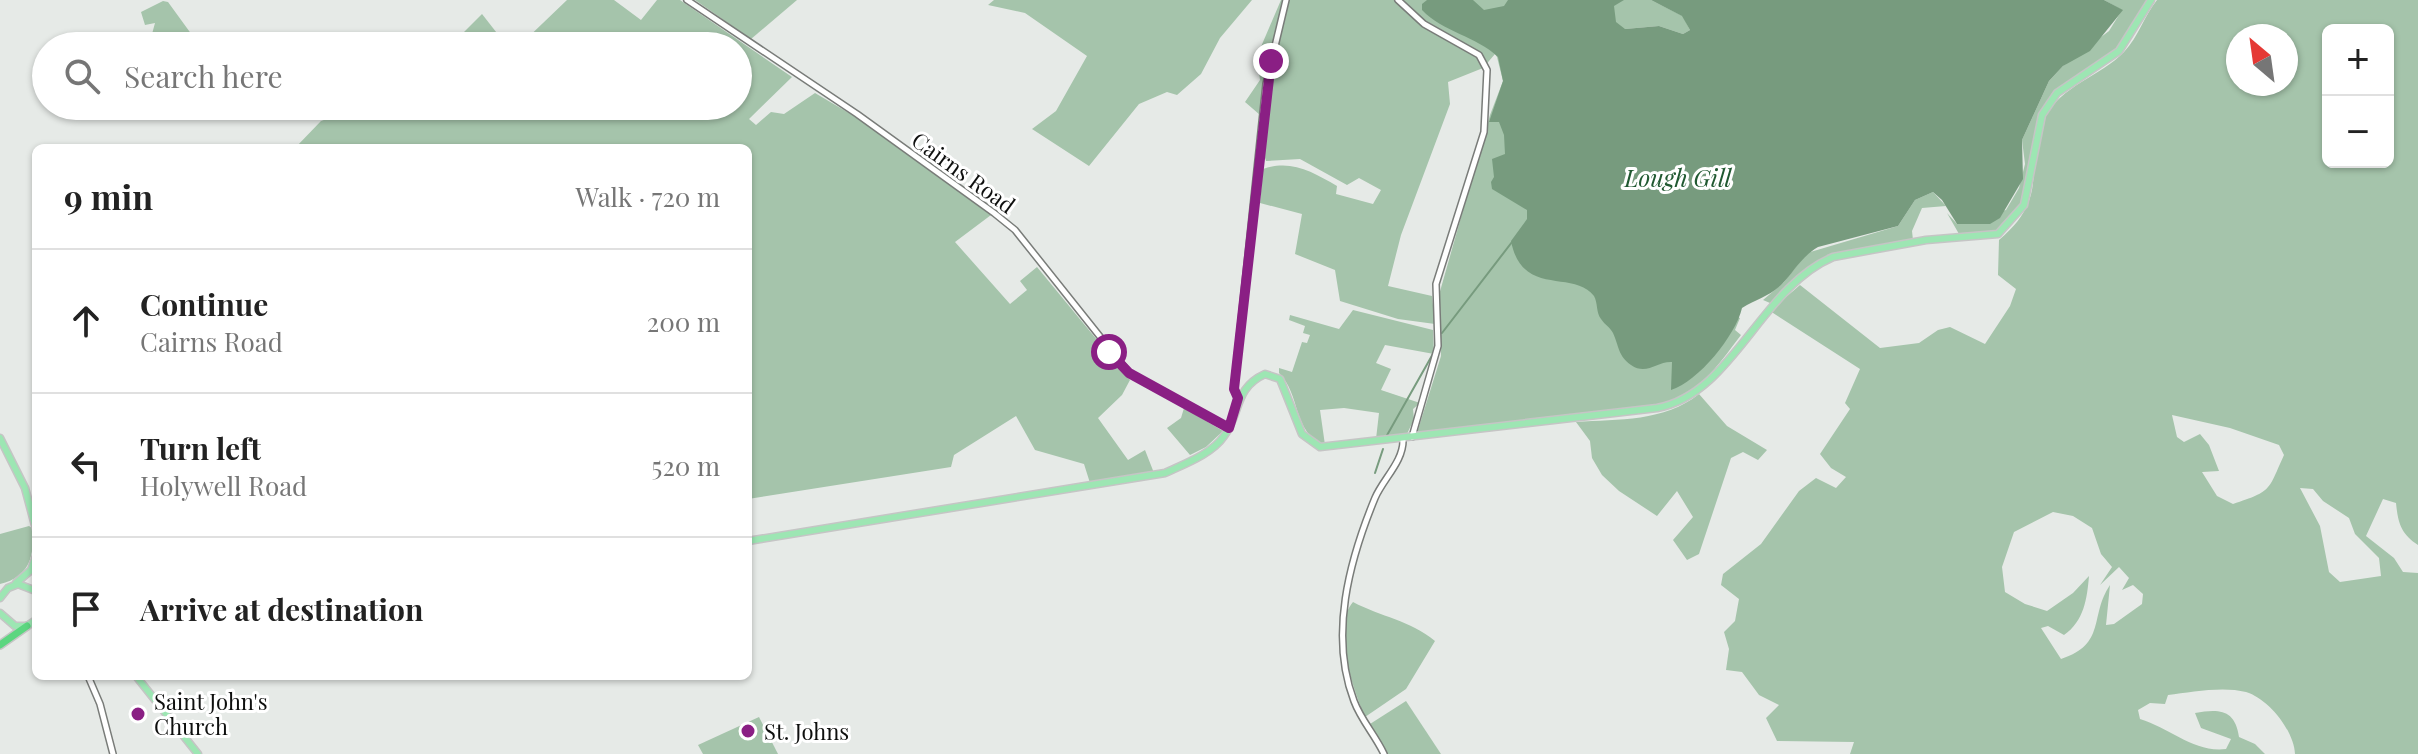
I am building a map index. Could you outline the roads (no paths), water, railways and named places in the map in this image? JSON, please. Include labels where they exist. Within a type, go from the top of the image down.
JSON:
[{"type":"highway","points":[[0,645],[32,624]]},
{"type":"main road","points":[[752,540],[1153,477],[1206,452],[1223,439],[1238,398],[1254,379],[1272,374],[1284,386],[1296,423],[1310,444],[1335,448],[1657,408],[1684,402],[1717,373],[1764,313],[1819,263],[1926,240],[1998,234],[2024,205],[2042,115],[2057,93],[2119,51],[2132,35],[2151,0]]},
{"type":"main road","points":[[0,438],[25,488],[32,514]]},
{"type":"main road","points":[[0,598],[7,587],[32,567]]},
{"type":"main road","points":[[7,587],[24,584],[32,589]]},
{"type":"main road","points":[[0,613],[10,624],[32,623]]},
{"type":"main road","points":[[139,680],[198,754]]},
{"type":"street","name":"Cairns Road","points":[[687,0],[735,32]]},
{"type":"street","points":[[1238,398],[1234,389],[1266,84],[1286,0]]},
{"type":"street","points":[[1398,0],[1424,24],[1479,55],[1487,70],[1484,132],[1436,284],[1438,346],[1412,438]]},
{"type":"street","name":"Cairns Road","points":[[752,44],[857,114],[994,213],[1015,230],[1129,373],[1229,428]]},
{"type":"street","points":[[1384,754],[1352,697],[1341,633],[1363,534],[1375,498],[1401,455],[1403,439]]},
{"type":"street","points":[[90,680],[100,704],[113,754]]},
{"type":"water","name":"Lough Gill","points":[[1427,0],[1473,0],[1484,10],[1504,6],[1508,0],[1624,0],[1614,6],[1616,22],[1625,29],[1659,26],[1683,34],[1690,30],[1682,16],[1651,0],[2104,0],[2123,10],[2090,51],[2063,66],[2049,81],[2022,140],[2023,179],[2000,218],[1990,224],[1957,224],[1933,192],[1915,200],[1898,226],[1818,247],[1776,289],[1742,308],[1724,344],[1704,368],[1671,390],[1672,362],[1647,369],[1631,365],[1621,354],[1612,331],[1599,317],[1594,296],[1574,284],[1537,276],[1526,270],[1517,259],[1511,241],[1527,219],[1527,210],[1492,189],[1491,182],[1494,177],[1492,159],[1505,154],[1504,135],[1499,122],[1489,122],[1503,81],[1498,57],[1430,17],[1422,10],[1422,4]]},
{"type":"waterway","points":[[1442,333],[1512,242]]},
{"type":"waterway","points":[[1386,437],[1434,352]]},
{"type":"waterway","points":[[1375,473],[1383,449]]},
{"type":"place","name":"Saint John's Church","points":[[138,714]]},
{"type":"place","name":"St. Johns","points":[[748,731]]}]
